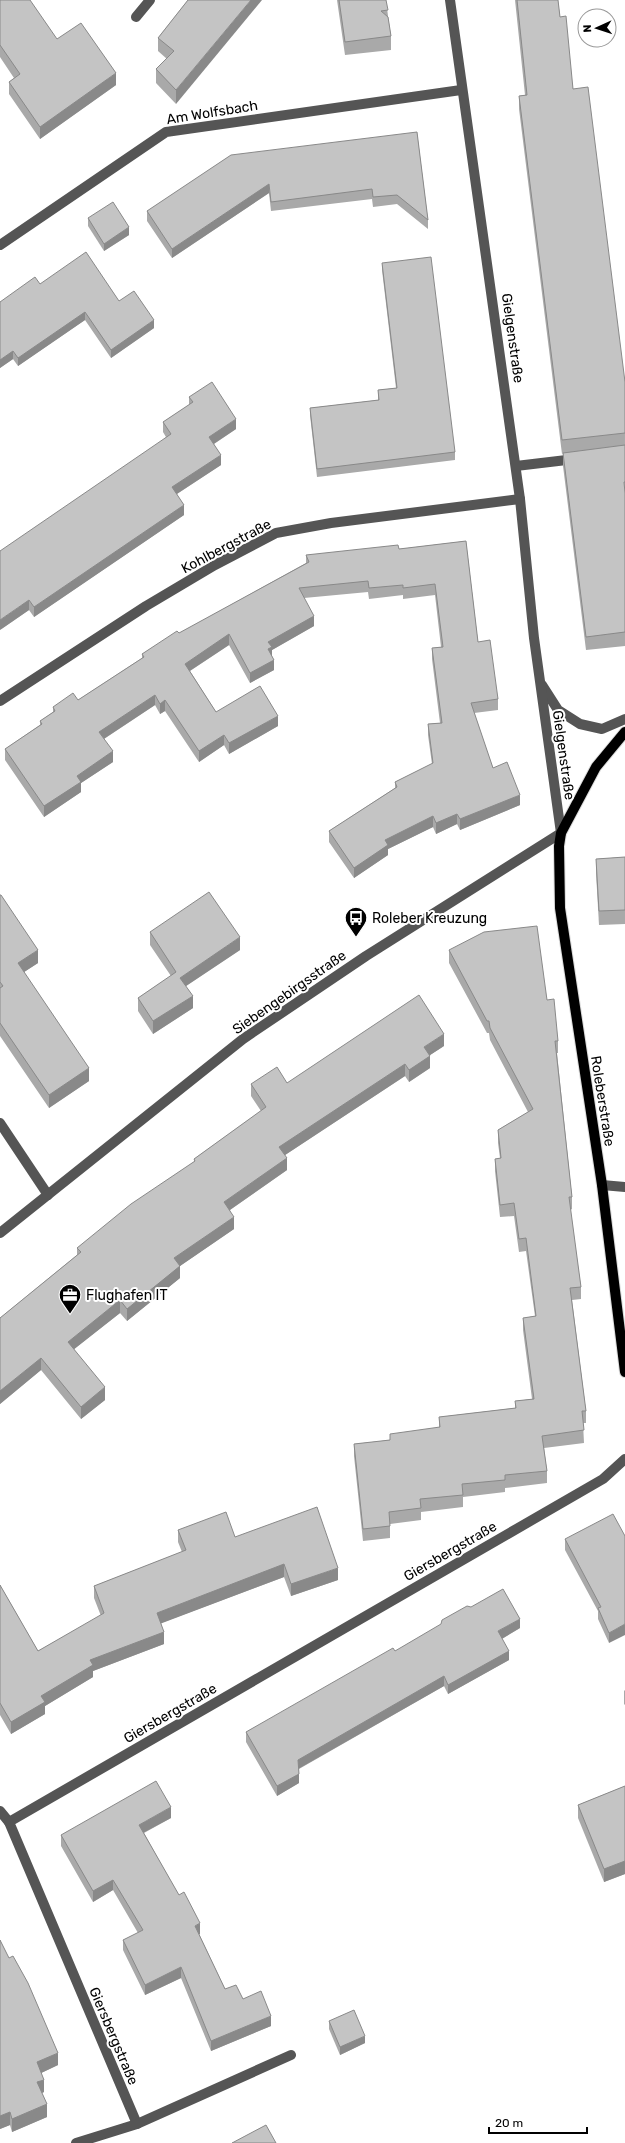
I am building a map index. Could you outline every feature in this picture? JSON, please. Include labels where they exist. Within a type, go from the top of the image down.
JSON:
[{"type":"main road","name":"Siebengebirgsstraße","points":[[561,833],[596,767],[625,732]]},
{"type":"main road","name":"Roleberstraße","points":[[561,833],[560,908],[602,1185],[625,1372]]},
{"type":"street","points":[[136,17],[150,0]]},
{"type":"street","name":"Gielgenstraße","points":[[450,0],[516,466],[540,681],[561,833]]},
{"type":"street","name":"Am Wolfsbach","points":[[0,245],[166,132],[462,90]]},
{"type":"street","points":[[516,466],[584,458]]},
{"type":"street","name":"Kohlbergstraße","points":[[0,701],[146,606],[215,565],[276,533],[331,523],[520,499]]},
{"type":"street","name":"Gielgenstraße","points":[[540,681],[558,710],[580,724],[602,729],[625,719]]},
{"type":"street","name":"Siebengebirgsstraße","points":[[0,1233],[243,1040],[366,956],[561,833]]},
{"type":"street","points":[[0,1123],[48,1195]]},
{"type":"street","points":[[602,1185],[625,1187]]},
{"type":"street","name":"Giersbergstraße","points":[[137,2124],[9,1822],[603,1479],[625,1459]]},
{"type":"street","points":[[0,1811],[9,1822]]},
{"type":"street","points":[[76,2143],[137,2124],[291,2055]]},
{"type":"building","points":[[0,0],[30,0],[57,39],[81,23],[116,73],[40,127],[9,82],[20,74],[0,45]]},
{"type":"building","points":[[188,0],[251,0],[176,90],[156,69],[174,51],[158,38]]},
{"type":"building","points":[[339,0],[386,0],[388,10],[381,11],[388,17],[391,36],[345,42]]},
{"type":"building","points":[[517,0],[558,0],[560,17],[566,16],[573,89],[588,87],[625,382],[625,433],[562,440],[519,96],[527,95]]},
{"type":"building","points":[[417,132],[428,220],[397,195],[373,197],[372,189],[271,202],[269,184],[172,249],[147,211],[231,155]]},
{"type":"building","points":[[113,202],[129,227],[104,244],[88,218]]},
{"type":"building","points":[[86,252],[119,301],[134,291],[154,320],[111,350],[85,312],[18,358],[13,351],[0,360],[0,302],[35,277],[40,284]]},
{"type":"building","points":[[431,257],[455,452],[317,469],[310,408],[379,400],[378,390],[397,388],[382,263]]},
{"type":"building","points":[[212,382],[236,419],[209,437],[221,455],[172,487],[184,505],[34,607],[29,600],[0,620],[0,551],[171,434],[163,422],[193,402],[189,397]]},
{"type":"building","points":[[625,445],[625,632],[586,637],[563,453]]},
{"type":"building","points":[[466,541],[478,642],[490,640],[498,699],[471,703],[493,768],[507,762],[520,795],[460,819],[457,814],[436,823],[433,816],[385,840],[388,845],[354,868],[329,831],[397,787],[395,782],[433,763],[428,724],[442,723],[432,648],[443,647],[435,584],[403,588],[403,585],[369,588],[368,581],[299,588],[314,616],[268,642],[272,647],[268,649],[274,660],[250,673],[229,634],[185,664],[216,712],[260,686],[278,716],[229,743],[224,735],[199,751],[165,700],[160,704],[155,695],[99,732],[113,751],[77,776],[81,782],[44,806],[5,749],[42,724],[40,721],[55,711],[53,707],[73,693],[78,700],[144,657],[142,654],[177,631],[179,633],[309,562],[306,555],[398,545],[399,549]]},
{"type":"building","points":[[625,857],[625,910],[599,911],[596,859]]},
{"type":"building","points":[[209,892],[240,937],[180,978],[193,996],[153,1021],[138,998],[176,972],[150,932]]},
{"type":"building","points":[[0,895],[38,950],[18,963],[89,1068],[49,1095],[0,1023],[0,988],[3,986],[0,982]]},
{"type":"building","points":[[537,926],[547,1000],[554,999],[558,1041],[555,1041],[572,1197],[569,1197],[581,1287],[570,1288],[586,1411],[582,1411],[584,1430],[542,1436],[547,1471],[505,1475],[505,1480],[462,1484],[463,1495],[420,1499],[421,1508],[389,1512],[390,1526],[363,1529],[354,1444],[390,1440],[390,1434],[440,1427],[439,1417],[516,1408],[515,1401],[534,1399],[523,1318],[536,1316],[526,1238],[519,1239],[514,1203],[500,1205],[495,1159],[501,1158],[498,1130],[533,1109],[490,1028],[489,1021],[487,1021],[449,950],[484,932]]},
{"type":"building","points":[[419,995],[444,1034],[424,1047],[430,1056],[409,1070],[405,1064],[279,1147],[287,1158],[224,1202],[234,1217],[174,1258],[180,1266],[127,1309],[120,1300],[68,1342],[105,1387],[81,1407],[41,1358],[0,1391],[0,1318],[81,1252],[77,1248],[131,1204],[195,1161],[194,1159],[266,1107],[251,1084],[277,1067],[287,1083]]},
{"type":"building","points":[[317,1507],[338,1568],[291,1584],[284,1564],[157,1613],[164,1632],[90,1660],[93,1665],[41,1696],[45,1702],[11,1722],[0,1703],[0,1585],[38,1651],[104,1613],[94,1586],[186,1550],[178,1530],[226,1512],[235,1537]]},
{"type":"building","points":[[613,1514],[625,1536],[625,1624],[609,1633],[598,1608],[601,1607],[565,1539]]},
{"type":"building","points":[[503,1589],[520,1619],[498,1631],[509,1651],[448,1685],[444,1676],[298,1760],[299,1774],[277,1786],[246,1732],[393,1648],[395,1651],[441,1624],[442,1620],[467,1606],[471,1607]]},
{"type":"building","points":[[156,1781],[171,1807],[139,1825],[179,1895],[184,1892],[200,1923],[195,1926],[225,1989],[236,1985],[243,1999],[261,1991],[271,2016],[211,2041],[181,1967],[145,1985],[123,1940],[143,1930],[113,1880],[93,1891],[61,1835]]},
{"type":"building","points":[[625,1786],[625,1861],[604,1869],[578,1805]]},
{"type":"building","points":[[0,1940],[9,1958],[13,1956],[28,1983],[58,2053],[37,2062],[44,2080],[37,2082],[47,2104],[12,2119],[10,2112],[0,2116]]},
{"type":"building","points":[[354,2010],[365,2036],[340,2047],[329,2021]]},
{"type":"building","points":[[266,2125],[276,2143],[232,2143]]},
{"type":"place","name":"Roleber Kreuzung","points":[[356,938]]},
{"type":"place","name":"Flughafen IT","points":[[70,1314]]}]
